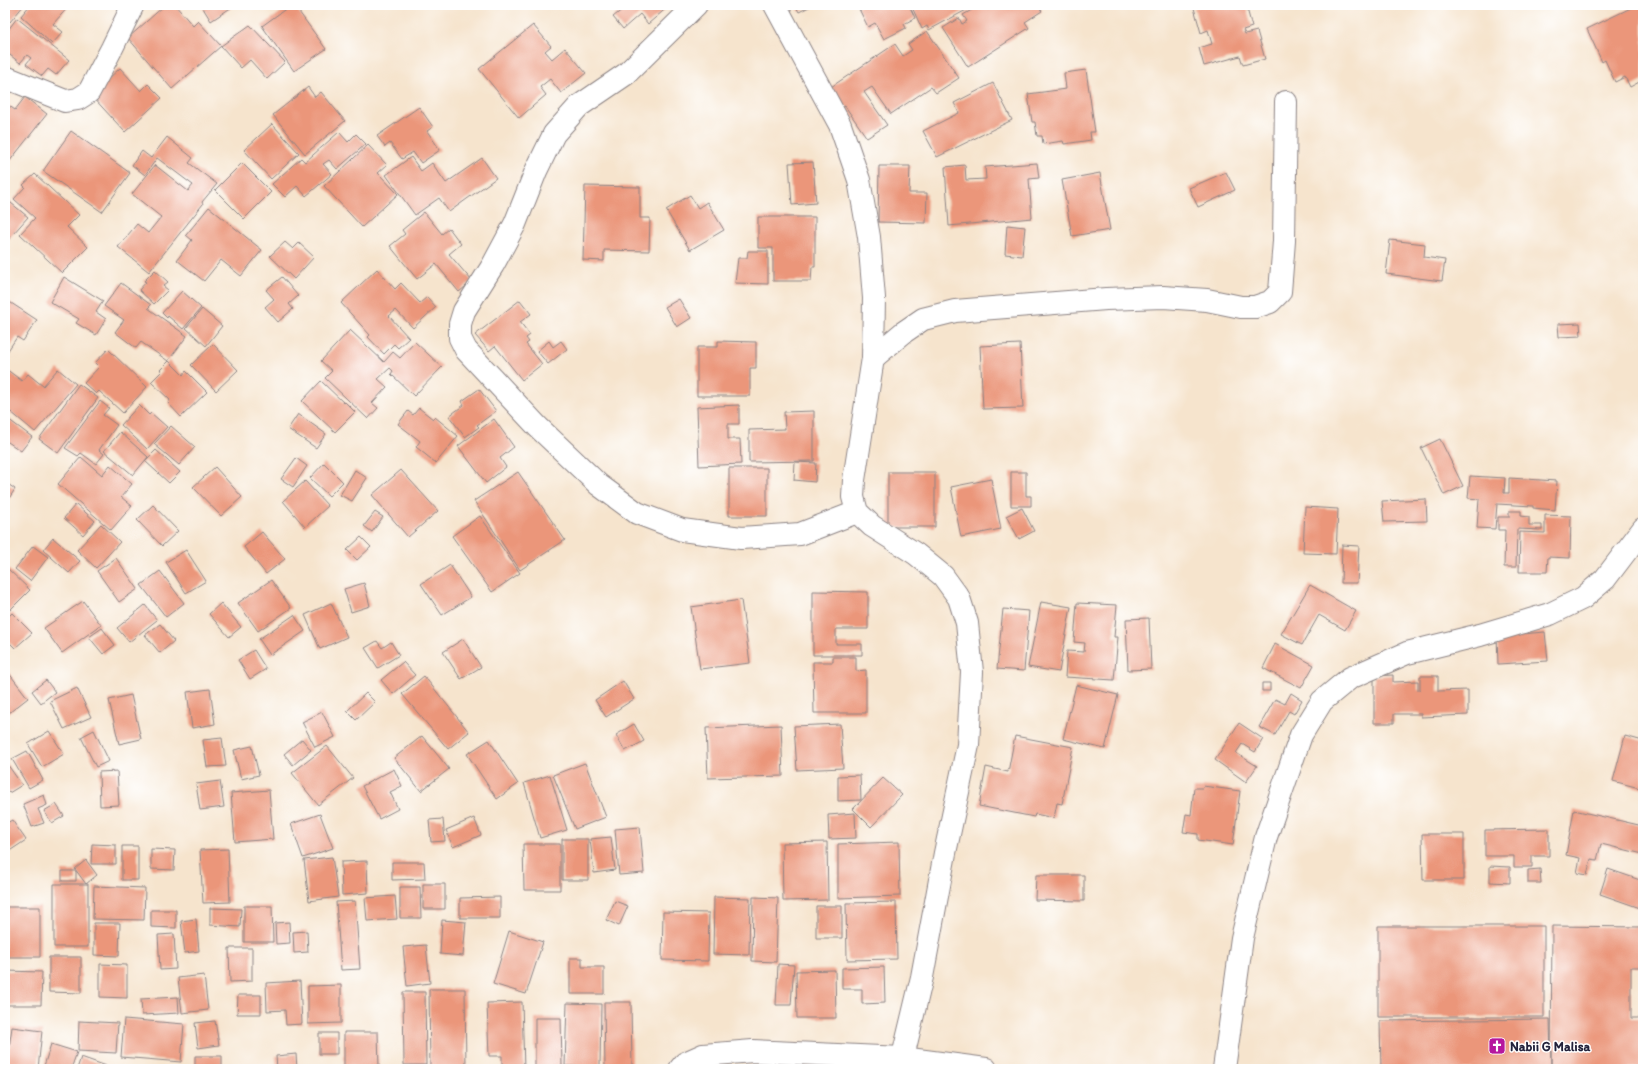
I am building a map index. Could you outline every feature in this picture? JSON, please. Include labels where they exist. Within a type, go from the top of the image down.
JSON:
[{"type":"street","points":[[5,76],[65,101],[78,99],[89,92],[133,5]]},
{"type":"street","points":[[696,5],[626,74],[579,106],[554,134],[536,171],[515,224],[493,265],[464,311],[460,324],[460,338],[466,350],[544,432],[599,485],[637,513],[682,530],[741,538],[800,534],[857,512]]},
{"type":"street","points":[[775,5],[840,125],[859,180],[869,237],[874,290],[874,358],[854,480],[853,497],[857,512],[872,526],[916,554],[943,576],[959,598],[967,623],[972,672],[968,745],[945,852],[922,977],[901,1064]]},
{"type":"street","points":[[874,358],[904,332],[923,319],[954,311],[1106,299],[1149,298],[1207,300],[1241,307],[1255,307],[1270,302],[1280,292],[1284,241],[1286,102]]},
{"type":"street","points":[[1224,1069],[1242,938],[1266,837],[1301,735],[1322,701],[1350,678],[1407,653],[1480,635],[1550,614],[1583,598],[1605,579],[1643,529]]},
{"type":"street","points":[[680,1069],[685,1063],[703,1055],[753,1051],[901,1064],[986,1069]]},
{"type":"building","points":[[5,5],[24,5],[10,22],[5,17]]},
{"type":"building","points":[[30,5],[70,5],[53,24],[63,32],[52,44],[21,16]]},
{"type":"building","points":[[165,5],[175,5],[193,26],[198,21],[221,46],[172,89],[128,38]]},
{"type":"building","points":[[201,5],[235,5],[211,21]]},
{"type":"building","points":[[291,5],[294,5],[326,49],[294,71],[262,26]]},
{"type":"building","points":[[628,5],[670,5],[648,24],[640,14],[623,29],[613,17]]},
{"type":"building","points":[[795,5],[813,5],[799,12]]},
{"type":"building","points":[[862,5],[909,5],[915,18],[904,24],[906,28],[884,39],[875,23],[868,27],[858,7]]},
{"type":"building","points":[[911,5],[968,5],[970,8],[929,30],[927,26],[922,29]]},
{"type":"building","points":[[973,5],[1037,5],[1042,11],[1025,22],[1029,28],[968,67],[943,28],[959,18],[962,24],[967,21],[963,15],[975,8]]},
{"type":"building","points":[[1205,5],[1246,5],[1252,27],[1243,30],[1245,34],[1257,31],[1265,59],[1243,65],[1240,56],[1204,66],[1199,48],[1212,44],[1208,30],[1201,33],[1194,8]]},
{"type":"building","points":[[1637,5],[1643,5],[1643,80],[1630,87],[1625,77],[1615,82],[1605,60],[1602,62],[1587,29]]},
{"type":"building","points":[[17,18],[69,60],[56,75],[48,69],[42,76],[26,64],[31,58],[27,55],[20,63],[5,51],[5,34]]},
{"type":"building","points":[[250,25],[285,62],[267,79],[250,60],[241,68],[221,46]]},
{"type":"building","points":[[533,25],[551,46],[545,51],[552,59],[565,48],[586,73],[561,93],[550,79],[540,87],[546,95],[519,118],[479,69]]},
{"type":"building","points":[[927,31],[959,78],[936,93],[931,87],[891,114],[872,87],[864,92],[887,125],[867,138],[845,106],[838,110],[825,91],[895,44],[903,56],[912,50],[908,44]]},
{"type":"building","points":[[120,68],[141,91],[148,84],[162,98],[125,132],[91,95]]},
{"type":"building","points":[[1086,70],[1095,132],[1090,132],[1091,140],[1064,144],[1063,141],[1043,144],[1042,136],[1037,136],[1035,122],[1032,122],[1028,94],[1066,89],[1064,73]]},
{"type":"building","points":[[993,83],[1012,120],[937,157],[923,131],[959,113],[954,103]]},
{"type":"building","points":[[308,87],[315,97],[321,92],[345,121],[305,154],[273,115]]},
{"type":"building","points":[[25,97],[47,114],[5,167],[5,103],[15,110]]},
{"type":"building","points":[[419,107],[433,127],[427,131],[440,150],[421,163],[413,152],[402,159],[390,143],[385,147],[377,136]]},
{"type":"building","points":[[272,124],[299,153],[271,179],[244,150]]},
{"type":"building","points":[[71,131],[130,173],[102,212],[43,171]]},
{"type":"building","points":[[339,132],[348,142],[356,134],[366,144],[337,169],[329,160],[323,164],[332,174],[306,196],[297,186],[285,197],[272,184],[301,158],[305,162]]},
{"type":"building","points":[[167,137],[193,158],[189,163],[217,184],[149,272],[118,247],[137,224],[148,233],[161,217],[132,194],[155,165],[188,191],[193,185],[157,158],[145,175],[132,165],[142,151],[151,158]]},
{"type":"building","points":[[368,145],[387,165],[378,173],[398,194],[362,227],[324,186]]},
{"type":"building","points":[[411,157],[421,171],[432,163],[446,183],[482,158],[496,178],[449,212],[439,198],[415,215],[386,175]]},
{"type":"building","points":[[813,162],[816,203],[792,205],[789,163]]},
{"type":"building","points":[[242,163],[271,192],[244,219],[215,190]]},
{"type":"building","points":[[1037,163],[1039,178],[1029,179],[1032,218],[949,226],[945,167],[965,165],[966,180],[986,179],[985,167]]},
{"type":"building","points":[[879,166],[910,166],[909,193],[927,193],[926,223],[878,222]]},
{"type":"building","points":[[1226,172],[1235,190],[1198,207],[1189,188]]},
{"type":"building","points":[[1100,173],[1110,230],[1072,236],[1062,180]]},
{"type":"building","points":[[35,174],[79,215],[67,227],[88,247],[62,273],[20,234],[35,218],[14,199],[25,187],[23,185]]},
{"type":"building","points":[[585,186],[640,187],[640,218],[650,218],[649,251],[604,250],[604,261],[583,260]]},
{"type":"building","points":[[690,195],[698,208],[707,202],[724,230],[690,250],[666,210]]},
{"type":"building","points":[[5,198],[28,217],[5,243]]},
{"type":"building","points":[[209,207],[262,250],[241,276],[221,260],[204,281],[177,260],[192,240],[186,235]]},
{"type":"building","points":[[424,212],[442,234],[449,228],[461,244],[449,254],[472,281],[459,292],[436,264],[417,279],[390,246],[405,234],[402,230]]},
{"type":"building","points":[[758,217],[815,217],[815,267],[812,267],[811,281],[773,281],[773,248],[758,248]]},
{"type":"building","points":[[1007,225],[1025,227],[1022,256],[1005,254]]},
{"type":"building","points":[[1390,240],[1425,244],[1424,257],[1445,260],[1442,281],[1386,274]]},
{"type":"building","points":[[285,242],[293,249],[299,243],[314,257],[294,279],[270,256]]},
{"type":"building","points":[[748,251],[768,251],[768,284],[735,283],[738,258],[747,258]]},
{"type":"building","points":[[377,269],[395,289],[401,283],[420,303],[427,297],[436,307],[413,328],[396,310],[389,316],[409,338],[398,348],[394,344],[384,354],[368,337],[370,335],[341,303]]},
{"type":"building","points":[[155,270],[168,282],[163,286],[168,290],[154,304],[139,290],[146,282],[144,281]]},
{"type":"building","points":[[64,277],[103,301],[96,312],[106,319],[96,335],[76,323],[79,319],[50,302]]},
{"type":"building","points":[[282,277],[298,296],[289,304],[293,309],[278,322],[265,307],[274,299],[266,290]]},
{"type":"building","points":[[121,283],[151,305],[148,308],[187,336],[168,361],[141,342],[136,348],[115,332],[124,320],[104,306]]},
{"type":"building","points":[[182,291],[201,308],[183,329],[168,316],[167,318],[162,313]]},
{"type":"building","points":[[5,299],[37,320],[23,341],[17,337],[7,352],[5,350]]},
{"type":"building","points":[[679,299],[691,318],[677,327],[665,307]]},
{"type":"building","points":[[520,300],[531,314],[520,322],[530,335],[526,338],[529,342],[526,344],[542,364],[522,380],[495,346],[489,351],[475,335]]},
{"type":"building","points":[[202,309],[222,326],[206,346],[186,328]]},
{"type":"building","points":[[1580,323],[1581,336],[1559,337],[1558,324]]},
{"type":"building","points":[[350,330],[384,362],[393,352],[400,358],[415,342],[442,367],[414,396],[391,374],[393,371],[390,368],[378,379],[387,387],[372,403],[378,408],[368,419],[325,378],[332,371],[321,361]]},
{"type":"building","points":[[549,341],[553,347],[561,341],[567,349],[548,364],[537,351]]},
{"type":"building","points":[[718,341],[756,342],[756,368],[750,368],[750,396],[697,396],[697,347],[718,347]]},
{"type":"building","points":[[213,344],[238,370],[216,391],[191,365]]},
{"type":"building","points":[[1020,344],[1023,408],[983,409],[980,346]]},
{"type":"building","points":[[108,349],[147,387],[123,413],[99,391],[96,394],[84,383],[99,367],[95,363]]},
{"type":"building","points":[[169,361],[183,375],[186,371],[207,392],[181,417],[168,403],[170,400],[151,382]]},
{"type":"building","points":[[6,369],[22,381],[28,374],[43,386],[58,369],[76,384],[35,432],[11,412],[6,418],[5,417]]},
{"type":"building","points":[[321,381],[355,412],[335,432],[302,401]]},
{"type":"building","points":[[79,384],[98,398],[58,453],[39,439]]},
{"type":"building","points":[[479,389],[496,411],[477,425],[479,427],[465,437],[449,416],[464,405],[462,401]]},
{"type":"building","points":[[100,401],[109,408],[103,415],[117,425],[99,450],[104,454],[96,464],[81,453],[78,456],[65,448]]},
{"type":"building","points":[[139,405],[149,415],[151,413],[167,427],[147,449],[121,425]]},
{"type":"building","points":[[739,405],[739,424],[728,424],[728,439],[740,439],[741,464],[699,466],[697,407]]},
{"type":"building","points":[[419,408],[433,419],[435,417],[458,436],[436,463],[416,447],[420,441],[398,424],[408,411],[413,415]]},
{"type":"building","points":[[814,411],[814,461],[749,462],[749,430],[785,429],[784,412]]},
{"type":"building","points":[[298,414],[326,434],[316,448],[288,429]]},
{"type":"building","points":[[8,419],[32,437],[21,451],[5,440],[5,424]]},
{"type":"building","points":[[494,419],[514,447],[500,458],[506,467],[486,483],[458,446]]},
{"type":"building","points":[[171,426],[195,447],[179,465],[154,444]]},
{"type":"building","points":[[120,432],[148,457],[133,475],[104,451]]},
{"type":"building","points":[[1440,439],[1463,486],[1444,495],[1421,448]]},
{"type":"building","points":[[156,450],[180,472],[169,483],[145,461]]},
{"type":"building","points":[[81,457],[102,475],[110,465],[132,484],[121,497],[132,506],[111,530],[58,484]]},
{"type":"building","points":[[296,458],[307,466],[293,487],[281,479]]},
{"type":"building","points":[[795,462],[816,463],[815,482],[794,480]]},
{"type":"building","points":[[324,463],[343,482],[329,496],[310,478]]},
{"type":"building","points":[[215,467],[242,497],[221,516],[193,487]]},
{"type":"building","points":[[729,468],[767,468],[767,516],[729,516]]},
{"type":"building","points":[[355,470],[367,478],[352,501],[340,495]]},
{"type":"building","points":[[401,470],[438,511],[408,537],[372,495]]},
{"type":"building","points":[[518,472],[565,540],[520,570],[474,501]]},
{"type":"building","points":[[888,472],[935,472],[935,527],[888,527]]},
{"type":"building","points":[[1011,472],[1026,472],[1026,496],[1031,496],[1031,506],[1011,506]]},
{"type":"building","points":[[1470,476],[1505,478],[1504,493],[1509,493],[1509,478],[1557,481],[1555,510],[1533,508],[1533,506],[1497,504],[1495,529],[1477,528],[1479,499],[1468,498]]},
{"type":"building","points":[[991,479],[1001,529],[961,537],[951,487]]},
{"type":"building","points":[[305,481],[328,506],[305,527],[283,501]]},
{"type":"building","points":[[5,482],[15,489],[5,505]]},
{"type":"building","points":[[1426,499],[1427,521],[1384,522],[1382,501]]},
{"type":"building","points":[[76,504],[95,521],[83,535],[64,518]]},
{"type":"building","points":[[153,505],[178,531],[162,546],[137,520]]},
{"type":"building","points":[[1305,507],[1338,509],[1336,554],[1303,553]]},
{"type":"building","points":[[1022,508],[1034,531],[1019,539],[1006,516]]},
{"type":"building","points":[[1509,511],[1521,511],[1521,516],[1529,517],[1529,525],[1542,525],[1542,530],[1517,529],[1516,567],[1504,567],[1505,530],[1498,530],[1498,517],[1509,517]]},
{"type":"building","points":[[375,512],[383,517],[372,532],[364,526]]},
{"type":"building","points":[[1545,515],[1571,516],[1570,558],[1548,557],[1547,572],[1519,572],[1520,532],[1545,533]]},
{"type":"building","points":[[480,516],[520,573],[492,592],[452,536]]},
{"type":"building","points":[[101,524],[120,542],[96,568],[77,550]]},
{"type":"building","points":[[262,532],[285,559],[266,574],[244,547]]},
{"type":"building","points":[[361,537],[371,547],[357,560],[347,550]]},
{"type":"building","points":[[53,538],[80,561],[69,573],[43,550]]},
{"type":"building","points":[[1342,545],[1359,546],[1357,583],[1341,583]]},
{"type":"building","points":[[33,546],[48,557],[30,581],[15,569]]},
{"type":"building","points":[[186,550],[206,581],[186,593],[166,562]]},
{"type":"building","points":[[116,558],[138,589],[119,602],[97,571]]},
{"type":"building","points":[[450,565],[471,597],[442,615],[421,584]]},
{"type":"building","points":[[7,568],[30,590],[8,612],[5,609],[5,570]]},
{"type":"building","points":[[160,571],[184,603],[166,617],[141,585]]},
{"type":"building","points":[[271,580],[291,608],[258,631],[238,603]]},
{"type":"building","points":[[364,583],[370,606],[351,612],[344,589]]},
{"type":"building","points":[[1310,585],[1356,611],[1345,630],[1319,615],[1302,645],[1281,634]]},
{"type":"building","points":[[813,591],[868,592],[868,629],[836,629],[836,644],[862,644],[862,655],[813,655]]},
{"type":"building","points":[[741,600],[750,663],[700,669],[691,607]]},
{"type":"building","points":[[83,601],[101,625],[62,653],[44,628]]},
{"type":"building","points":[[1041,602],[1071,607],[1059,672],[1028,667]]},
{"type":"building","points":[[221,603],[241,627],[229,637],[209,614]]},
{"type":"building","points":[[331,603],[347,637],[320,649],[305,615]]},
{"type":"building","points":[[1077,603],[1117,605],[1114,637],[1118,637],[1114,680],[1065,677],[1067,651],[1084,652],[1085,643],[1074,642]]},
{"type":"building","points":[[145,605],[157,620],[129,642],[117,628]]},
{"type":"building","points":[[1003,609],[1029,611],[1024,671],[997,669]]},
{"type":"building","points":[[12,613],[32,633],[15,648],[5,638],[5,620]]},
{"type":"building","points":[[294,615],[305,631],[270,655],[259,639]]},
{"type":"building","points":[[1149,618],[1151,669],[1128,670],[1126,619]]},
{"type":"building","points":[[160,624],[174,641],[160,653],[145,635]]},
{"type":"building","points":[[102,628],[115,645],[103,654],[89,637]]},
{"type":"building","points":[[1545,632],[1548,661],[1498,664],[1497,636]]},
{"type":"building","points":[[463,639],[481,667],[461,679],[443,652]]},
{"type":"building","points":[[377,641],[382,648],[391,642],[399,655],[378,668],[365,648]]},
{"type":"building","points":[[1275,644],[1314,665],[1301,688],[1263,668]]},
{"type":"building","points":[[254,650],[266,669],[250,679],[238,660]]},
{"type":"building","points":[[833,657],[856,657],[856,671],[866,670],[866,713],[814,713],[813,662],[833,662]]},
{"type":"building","points":[[403,662],[415,675],[393,694],[381,680]]},
{"type":"building","points":[[5,668],[28,698],[5,716],[6,696]]},
{"type":"building","points":[[1393,675],[1393,682],[1418,681],[1418,690],[1420,690],[1420,676],[1438,676],[1438,691],[1468,690],[1468,715],[1421,717],[1421,714],[1394,714],[1394,723],[1374,723],[1374,676]]},
{"type":"building","points":[[424,676],[469,732],[448,749],[402,694]]},
{"type":"building","points":[[46,680],[55,692],[41,703],[32,691]]},
{"type":"building","points":[[623,681],[634,699],[606,717],[595,700]]},
{"type":"building","points":[[1262,683],[1270,683],[1270,691],[1262,691]]},
{"type":"building","points":[[1076,685],[1118,695],[1105,749],[1063,739]]},
{"type":"building","points":[[77,688],[91,717],[64,729],[50,701]]},
{"type":"building","points":[[210,689],[215,724],[192,728],[187,692]]},
{"type":"building","points":[[366,693],[375,702],[356,720],[347,711]]},
{"type":"building","points":[[1291,693],[1302,700],[1294,714],[1289,711],[1275,735],[1259,727],[1275,699],[1285,704]]},
{"type":"building","points":[[131,695],[141,739],[119,744],[109,700]]},
{"type":"building","points":[[322,712],[335,737],[315,747],[302,722]]},
{"type":"building","points":[[1239,723],[1263,739],[1255,752],[1242,744],[1236,753],[1257,766],[1246,782],[1215,760]]},
{"type":"building","points":[[634,724],[644,741],[625,751],[616,735]]},
{"type":"building","points":[[840,724],[843,768],[797,770],[794,726]]},
{"type":"building","points":[[781,725],[783,776],[708,778],[706,728]]},
{"type":"building","points":[[94,730],[109,761],[96,767],[81,737]]},
{"type":"building","points":[[49,731],[64,754],[42,767],[28,744]]},
{"type":"building","points":[[422,736],[449,769],[421,791],[394,758]]},
{"type":"building","points":[[1015,736],[1073,747],[1062,804],[1057,803],[1054,818],[1035,814],[1034,817],[979,806],[986,767],[1008,772]]},
{"type":"building","points":[[1625,736],[1643,741],[1643,789],[1613,781]]},
{"type":"building","points":[[222,738],[226,766],[207,767],[203,740]]},
{"type":"building","points":[[302,739],[311,750],[293,765],[284,754]]},
{"type":"building","points":[[489,740],[518,784],[497,799],[467,754]]},
{"type":"building","points":[[252,746],[259,775],[241,779],[234,750]]},
{"type":"building","points":[[327,746],[353,778],[318,805],[292,773]]},
{"type":"building","points":[[27,751],[43,780],[29,788],[12,759]]},
{"type":"building","points":[[5,761],[22,785],[9,793],[5,788]]},
{"type":"building","points":[[585,763],[606,817],[575,829],[553,775]]},
{"type":"building","points":[[394,769],[402,786],[390,792],[398,809],[379,819],[362,786]]},
{"type":"building","points":[[117,771],[119,805],[100,806],[99,772]]},
{"type":"building","points":[[550,775],[567,830],[540,838],[524,783]]},
{"type":"building","points":[[860,775],[861,800],[838,801],[838,776]]},
{"type":"building","points":[[883,778],[902,795],[871,827],[853,809]]},
{"type":"building","points":[[220,781],[224,807],[200,810],[196,784]]},
{"type":"building","points":[[1203,786],[1240,791],[1233,845],[1198,840],[1198,834],[1183,832],[1186,814],[1191,815],[1194,788],[1203,788]]},
{"type":"building","points":[[269,790],[273,839],[235,842],[231,793]]},
{"type":"building","points":[[44,795],[47,805],[38,809],[44,823],[32,827],[23,804]]},
{"type":"building","points":[[56,804],[64,816],[52,823],[44,811]]},
{"type":"building","points":[[1574,810],[1643,826],[1643,854],[1601,844],[1597,860],[1591,859],[1587,875],[1577,873],[1580,858],[1566,855]]},
{"type":"building","points":[[855,813],[856,838],[829,839],[828,815]]},
{"type":"building","points":[[320,814],[333,848],[303,858],[291,824]]},
{"type":"building","points":[[474,818],[481,835],[453,847],[446,830]]},
{"type":"building","points":[[443,819],[445,841],[431,842],[429,820]]},
{"type":"building","points":[[12,820],[26,840],[5,854],[5,824]]},
{"type":"building","points":[[640,827],[644,873],[619,875],[615,829]]},
{"type":"building","points":[[1549,829],[1549,856],[1532,856],[1532,867],[1514,867],[1514,856],[1485,856],[1485,830]]},
{"type":"building","points":[[1422,834],[1464,834],[1464,880],[1423,880]]},
{"type":"building","points":[[611,837],[615,870],[594,873],[590,839]]},
{"type":"building","points":[[562,839],[588,839],[588,880],[562,880]]},
{"type":"building","points":[[827,842],[828,900],[783,901],[782,843]]},
{"type":"building","points":[[899,842],[900,896],[838,898],[838,844]]},
{"type":"building","points":[[92,844],[116,845],[116,864],[91,864]]},
{"type":"building","points":[[523,844],[560,844],[560,890],[524,890]]},
{"type":"building","points":[[122,846],[138,846],[138,880],[122,880]]},
{"type":"building","points":[[151,849],[175,850],[174,870],[151,869]]},
{"type":"building","points":[[228,849],[230,902],[203,903],[200,850]]},
{"type":"building","points":[[332,857],[338,897],[309,901],[304,860]]},
{"type":"building","points":[[86,860],[97,875],[86,884],[75,869]]},
{"type":"building","points":[[367,861],[368,893],[342,895],[341,862]]},
{"type":"building","points":[[392,862],[424,862],[425,879],[392,880]]},
{"type":"building","points":[[1490,866],[1510,867],[1510,883],[1490,882]]},
{"type":"building","points":[[1540,869],[1541,883],[1528,883],[1528,870]]},
{"type":"building","points":[[1608,869],[1643,881],[1643,909],[1600,894]]},
{"type":"building","points":[[62,871],[76,871],[76,881],[62,881]]},
{"type":"building","points":[[1036,875],[1084,875],[1084,901],[1035,900]]},
{"type":"building","points":[[54,884],[88,884],[88,947],[54,947]]},
{"type":"building","points":[[423,884],[445,884],[445,909],[423,909]]},
{"type":"building","points":[[94,886],[145,888],[144,920],[93,919]]},
{"type":"building","points":[[400,887],[420,887],[421,918],[400,918]]},
{"type":"building","points":[[395,896],[397,919],[367,921],[365,898]]},
{"type":"building","points":[[500,897],[500,918],[460,918],[460,898]]},
{"type":"building","points":[[714,897],[750,898],[749,955],[713,954]]},
{"type":"building","points":[[753,897],[778,898],[776,962],[752,961]]},
{"type":"building","points":[[355,901],[360,969],[341,970],[336,902]]},
{"type":"building","points":[[615,901],[628,906],[619,926],[606,920]]},
{"type":"building","points":[[896,902],[897,959],[847,960],[846,903]]},
{"type":"building","points":[[244,906],[272,906],[273,942],[244,942]]},
{"type":"building","points":[[816,906],[842,906],[842,938],[816,938]]},
{"type":"building","points":[[5,907],[40,907],[40,957],[5,957]]},
{"type":"building","points":[[210,908],[241,909],[240,927],[210,925]]},
{"type":"building","points":[[151,910],[176,910],[176,928],[151,927]]},
{"type":"building","points":[[663,912],[709,913],[708,961],[662,960]]},
{"type":"building","points":[[196,919],[199,951],[185,953],[181,921]]},
{"type":"building","points":[[442,920],[466,922],[463,956],[440,954]]},
{"type":"building","points":[[289,922],[290,943],[276,944],[275,923]]},
{"type":"building","points":[[94,923],[120,923],[119,956],[94,955]]},
{"type":"building","points":[[1378,926],[1544,926],[1544,1017],[1378,1017]]},
{"type":"building","points":[[1552,926],[1643,927],[1643,967],[1631,967],[1631,1018],[1643,1018],[1643,1069],[1381,1069],[1380,1021],[1550,1019],[1551,1066]]},
{"type":"building","points":[[307,931],[308,952],[294,953],[293,932]]},
{"type":"building","points":[[509,931],[543,942],[526,994],[493,984]]},
{"type":"building","points":[[174,934],[176,969],[160,970],[158,935]]},
{"type":"building","points":[[426,945],[430,983],[407,986],[403,947]]},
{"type":"building","points":[[229,948],[252,948],[252,981],[230,982]]},
{"type":"building","points":[[49,957],[81,957],[81,993],[49,992]]},
{"type":"building","points":[[570,958],[582,958],[582,967],[604,967],[604,994],[570,994]]},
{"type":"building","points":[[100,964],[127,965],[127,998],[100,997]]},
{"type":"building","points":[[778,964],[794,965],[791,1005],[776,1005]]},
{"type":"building","points":[[884,967],[885,1003],[862,1004],[862,989],[842,989],[842,968]]},
{"type":"building","points":[[835,970],[836,1018],[797,1018],[796,971]]},
{"type":"building","points":[[5,971],[42,972],[41,1005],[5,1005]]},
{"type":"building","points":[[204,975],[208,1010],[182,1013],[178,978]]},
{"type":"building","points":[[300,981],[302,1024],[286,1025],[285,1010],[267,1011],[266,983]]},
{"type":"building","points":[[341,985],[341,1023],[308,1024],[308,986]]},
{"type":"building","points":[[429,989],[465,989],[466,1069],[430,1069]]},
{"type":"building","points":[[403,992],[425,992],[426,1065],[404,1065]]},
{"type":"building","points":[[238,995],[261,995],[261,1014],[237,1014]]},
{"type":"building","points":[[178,997],[179,1013],[142,1015],[141,999]]},
{"type":"building","points":[[522,1002],[524,1069],[502,1069],[502,1056],[489,1056],[487,1003]]},
{"type":"building","points":[[604,1002],[631,1002],[632,1069],[605,1069]]},
{"type":"building","points":[[567,1003],[601,1004],[600,1067],[565,1066]]},
{"type":"building","points":[[535,1018],[561,1018],[562,1066],[535,1067]]},
{"type":"building","points":[[124,1019],[184,1024],[181,1062],[121,1057]]},
{"type":"building","points":[[79,1021],[118,1023],[116,1053],[78,1051]]},
{"type":"building","points":[[215,1021],[219,1045],[198,1048],[195,1023]]},
{"type":"building","points":[[12,1027],[42,1031],[38,1069],[6,1069]]},
{"type":"building","points":[[344,1032],[378,1032],[379,1069],[344,1069]]},
{"type":"building","points":[[319,1033],[337,1033],[337,1054],[319,1054]]},
{"type":"building","points":[[51,1044],[77,1052],[71,1069],[43,1069]]},
{"type":"building","points":[[296,1054],[297,1069],[277,1069],[276,1056]]},
{"type":"building","points":[[195,1056],[222,1056],[222,1069],[195,1069]]},
{"type":"building","points":[[81,1057],[115,1069],[77,1069]]},
{"type":"place","name":"Nabii G Malisa","points":[[1497,1046]]}]
